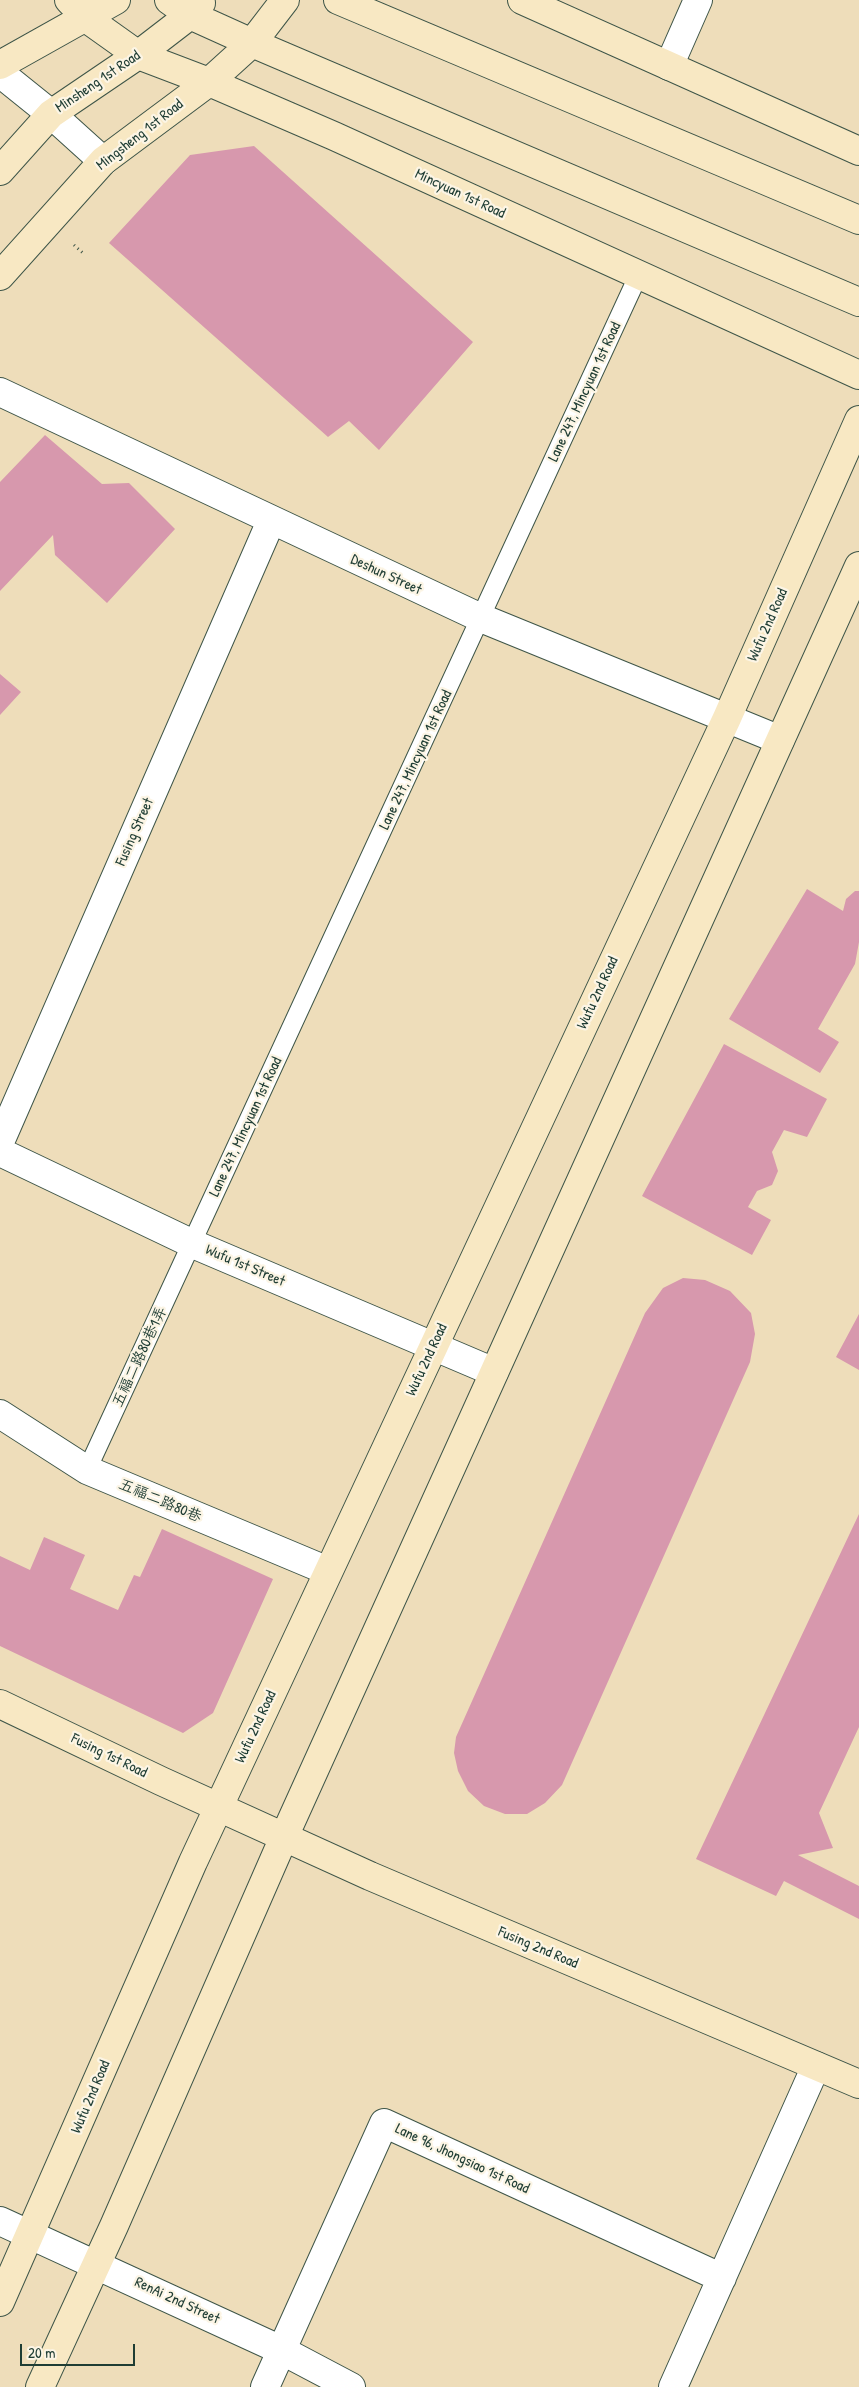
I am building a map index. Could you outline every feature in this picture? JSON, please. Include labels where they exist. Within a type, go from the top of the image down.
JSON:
[{"type":"street","points":[[0,64],[77,9],[116,0]]},
{"type":"street","name":"Mingsheng 1st Road","points":[[0,276],[103,161],[209,82],[252,43],[285,0]]},
{"type":"street","points":[[338,0],[859,220]]},
{"type":"street","points":[[522,0],[859,151]]},
{"type":"street","points":[[669,66],[698,0]]},
{"type":"street","points":[[187,5],[252,43],[859,302]]},
{"type":"street","name":"Minsheng 1st Road","points":[[0,171],[51,114],[138,55],[187,5]]},
{"type":"street","name":"Mincyuan 1st Road","points":[[77,9],[138,55],[209,82],[334,136],[859,375]]},
{"type":"street","points":[[0,73],[51,114],[103,161]]},
{"type":"street","name":"Deshun Street","points":[[0,392],[271,521],[481,618],[780,740]]},
{"type":"street","name":"Wufu 2nd Road","points":[[0,2302],[218,1807],[727,718],[859,420]]},
{"type":"street","name":"Fusing Street","points":[[0,1142],[271,521]]},
{"type":"street","points":[[40,2387],[284,1838],[859,566]]},
{"type":"street","name":"Wufu 1st Street","points":[[0,1152],[193,1244],[494,1372]]},
{"type":"street","name":"五福二路80巷","points":[[0,1414],[87,1470],[328,1572]]},
{"type":"street","name":"Fusing 1st Road","points":[[0,1704],[218,1807]]},
{"type":"street","name":"Fusing 2nd Road","points":[[218,1807],[284,1838],[859,2084]]},
{"type":"street","points":[[673,2387],[816,2066]]},
{"type":"street","name":"Lane 96, Jhongsiao 1st Road","points":[[265,2387],[384,2123],[722,2278]]},
{"type":"street","name":"RenAi 2nd Street","points":[[0,2221],[281,2350],[351,2387]]},
{"type":"lane","name":"Lane 247, Mincyuan 1st Road","points":[[193,1244],[638,276]]},
{"type":"lane","name":"五福二路80巷1弄","points":[[87,1470],[193,1244]]},
{"type":"building","points":[[254,146],[473,342],[379,450],[349,421],[328,437],[109,243],[190,155]]},
{"type":"building","points":[[45,435],[102,484],[129,483],[175,529],[107,603],[55,555],[53,535],[0,591],[0,482]]},
{"type":"building","points":[[0,674],[21,692],[0,715]]},
{"type":"building","points":[[807,889],[843,911],[846,899],[855,891],[859,891],[859,942],[855,964],[818,1029],[839,1042],[820,1073],[729,1019]]},
{"type":"building","points":[[724,1044],[827,1099],[807,1137],[784,1130],[772,1152],[778,1171],[772,1185],[757,1191],[748,1207],[771,1220],[752,1255],[642,1196]]},
{"type":"building","points":[[683,1278],[705,1280],[730,1291],[751,1313],[755,1334],[750,1362],[562,1785],[545,1803],[527,1814],[505,1814],[484,1806],[468,1791],[458,1771],[454,1753],[456,1737],[645,1313],[663,1288]]},
{"type":"building","points":[[859,1314],[859,1370],[836,1357]]},
{"type":"building","points":[[859,1514],[859,1727],[819,1813],[833,1848],[798,1855],[859,1886],[859,1919],[784,1881],[776,1896],[696,1859]]},
{"type":"building","points":[[162,1529],[273,1579],[213,1713],[183,1733],[0,1646],[0,1556],[30,1570],[44,1537],[85,1555],[70,1589],[118,1610],[134,1575],[140,1577]]}]
